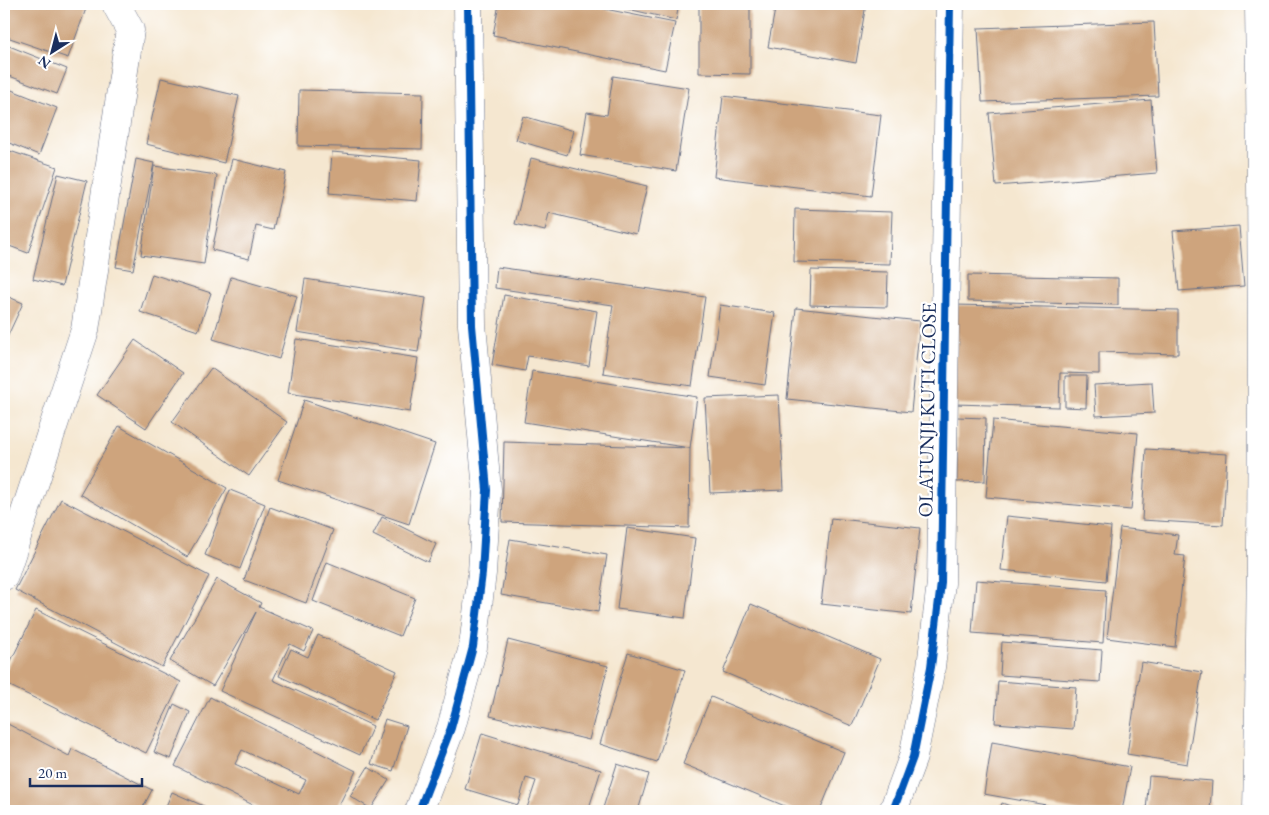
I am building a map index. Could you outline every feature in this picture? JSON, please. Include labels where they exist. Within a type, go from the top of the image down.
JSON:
[{"type":"street","points":[[4,575],[85,330],[130,30],[116,4]]},
{"type":"street","points":[[419,811],[451,728],[473,647],[482,573],[487,490],[472,325],[468,4]]},
{"type":"street","name":"OLATUNJI KUTI CLOSE","points":[[893,811],[913,758],[932,667],[941,583],[950,4]]},
{"type":"street","points":[[1257,811],[1263,625],[1264,260],[1261,12]]},
{"type":"building","points":[[4,4],[81,4],[87,6],[68,58],[4,36]]},
{"type":"building","points":[[499,4],[580,4],[675,23],[665,70],[493,35]]},
{"type":"building","points":[[606,4],[679,4],[676,20]]},
{"type":"building","points":[[699,4],[750,4],[750,74],[699,73]]},
{"type":"building","points":[[776,4],[866,4],[856,63],[768,47]]},
{"type":"building","points":[[1154,22],[1158,96],[982,102],[978,28]]},
{"type":"building","points":[[4,44],[67,69],[57,94],[4,74]]},
{"type":"building","points":[[613,76],[689,88],[676,171],[580,155],[587,112],[607,115]]},
{"type":"building","points":[[161,78],[239,96],[224,163],[146,144]]},
{"type":"building","points":[[4,87],[57,108],[39,155],[4,141]]},
{"type":"building","points":[[299,90],[423,93],[422,149],[298,146]]},
{"type":"building","points":[[723,96],[881,115],[871,196],[714,177]]},
{"type":"building","points":[[1151,100],[1157,173],[996,186],[989,113]]},
{"type":"building","points":[[523,116],[574,131],[567,155],[516,140]]},
{"type":"building","points":[[4,149],[57,167],[28,253],[4,244]]},
{"type":"building","points":[[332,152],[421,160],[417,201],[329,193]]},
{"type":"building","points":[[531,158],[647,186],[636,234],[549,213],[545,231],[515,224]]},
{"type":"building","points":[[136,159],[154,163],[133,270],[116,267]]},
{"type":"building","points":[[232,159],[286,172],[273,230],[256,226],[249,259],[212,250]]},
{"type":"building","points":[[154,166],[217,175],[204,264],[141,255]]},
{"type":"building","points":[[58,174],[87,181],[62,286],[33,279]]},
{"type":"building","points":[[795,209],[892,212],[890,264],[794,262]]},
{"type":"building","points":[[1239,226],[1244,286],[1179,291],[1173,231]]},
{"type":"building","points":[[4,250],[9,252],[4,266]]},
{"type":"building","points":[[497,267],[705,297],[692,386],[603,373],[613,305],[495,288]]},
{"type":"building","points":[[811,270],[888,272],[887,307],[810,305]]},
{"type":"building","points":[[152,274],[211,293],[198,331],[140,312]]},
{"type":"building","points":[[968,275],[1118,278],[1118,305],[968,301]]},
{"type":"building","points":[[231,277],[297,296],[279,359],[213,339]]},
{"type":"building","points":[[305,279],[426,298],[418,352],[297,332]]},
{"type":"building","points":[[4,295],[23,303],[4,344]]},
{"type":"building","points":[[504,295],[597,311],[589,366],[528,356],[525,371],[492,365]]},
{"type":"building","points":[[720,305],[775,313],[765,385],[710,377]]},
{"type":"building","points":[[955,305],[1178,310],[1178,354],[1099,352],[1099,374],[1060,373],[1059,407],[954,404]]},
{"type":"building","points":[[796,308],[920,321],[911,412],[787,399]]},
{"type":"building","points":[[296,339],[418,358],[410,412],[288,393]]},
{"type":"building","points":[[135,340],[183,373],[146,428],[97,395]]},
{"type":"building","points":[[211,368],[287,422],[249,476],[172,422]]},
{"type":"building","points":[[532,371],[697,397],[690,448],[524,422]]},
{"type":"building","points":[[1065,376],[1087,376],[1086,408],[1065,407]]},
{"type":"building","points":[[1152,382],[1154,413],[1096,416],[1094,385]]},
{"type":"building","points":[[779,395],[784,490],[710,493],[705,398]]},
{"type":"building","points":[[304,400],[435,444],[409,524],[278,480]]},
{"type":"building","points":[[957,417],[986,418],[985,481],[957,482]]},
{"type":"building","points":[[993,420],[1138,433],[1131,510],[986,497]]},
{"type":"building","points":[[119,426],[227,488],[187,557],[80,494]]},
{"type":"building","points":[[504,442],[690,448],[689,528],[502,522]]},
{"type":"building","points":[[1146,449],[1227,454],[1223,525],[1142,520]]},
{"type":"building","points":[[230,490],[265,504],[240,569],[205,555]]},
{"type":"building","points":[[61,499],[209,576],[162,667],[15,590]]},
{"type":"building","points":[[270,507],[333,530],[306,603],[244,580]]},
{"type":"building","points":[[1007,516],[1111,527],[1106,581],[1001,570]]},
{"type":"building","points":[[382,517],[436,544],[428,562],[373,535]]},
{"type":"building","points":[[831,518],[920,528],[911,614],[821,604]]},
{"type":"building","points":[[627,528],[695,538],[685,618],[617,609]]},
{"type":"building","points":[[1120,528],[1178,535],[1175,555],[1185,556],[1175,647],[1107,638]]},
{"type":"building","points":[[510,539],[607,555],[598,612],[501,595]]},
{"type":"building","points":[[327,562],[415,598],[400,636],[313,601]]},
{"type":"building","points":[[217,579],[261,603],[259,607],[313,631],[304,651],[290,644],[273,680],[373,726],[360,755],[220,691],[256,612],[213,686],[170,661]]},
{"type":"building","points":[[976,580],[1106,590],[1103,643],[972,633]]},
{"type":"building","points":[[751,604],[880,659],[852,726],[723,672]]},
{"type":"building","points":[[36,610],[181,682],[146,753],[4,683],[4,675]]},
{"type":"building","points":[[318,635],[397,671],[375,720],[279,676],[291,649],[308,657]]},
{"type":"building","points":[[508,640],[608,666],[589,740],[490,716]]},
{"type":"building","points":[[1002,642],[1102,650],[1100,682],[1000,675]]},
{"type":"building","points":[[628,653],[685,670],[657,762],[600,744]]},
{"type":"building","points":[[1141,662],[1202,672],[1187,764],[1127,754]]},
{"type":"building","points":[[998,681],[1076,687],[1073,729],[995,723]]},
{"type":"building","points":[[210,697],[356,771],[336,811],[265,811],[175,766]],"holes":[[[242,750],[306,780],[299,794],[235,764]]]},
{"type":"building","points":[[711,697],[844,752],[820,811],[797,811],[683,764]]},
{"type":"building","points":[[174,704],[190,712],[171,759],[154,752]]},
{"type":"building","points":[[385,719],[407,726],[393,771],[371,764]]},
{"type":"building","points":[[4,722],[69,756],[72,749],[152,790],[141,811],[4,811]]},
{"type":"building","points":[[482,733],[601,770],[588,811],[526,811],[536,781],[526,778],[518,805],[465,789]]},
{"type":"building","points":[[992,742],[1130,767],[1122,811],[1080,811],[984,794]]},
{"type":"building","points":[[617,764],[649,774],[638,811],[602,811]]},
{"type":"building","points":[[368,767],[389,780],[371,809],[350,796]]},
{"type":"building","points":[[1149,776],[1212,781],[1210,811],[1146,811]]},
{"type":"building","points":[[172,792],[215,811],[164,811]]},
{"type":"building","points":[[1002,803],[1024,811],[999,811]]},
{"type":"cycle path","points":[[419,811],[451,728],[473,647],[482,573],[487,490],[472,325],[468,4]]},
{"type":"cycle path","points":[[893,811],[913,757],[931,667],[941,583],[950,4]]}]
